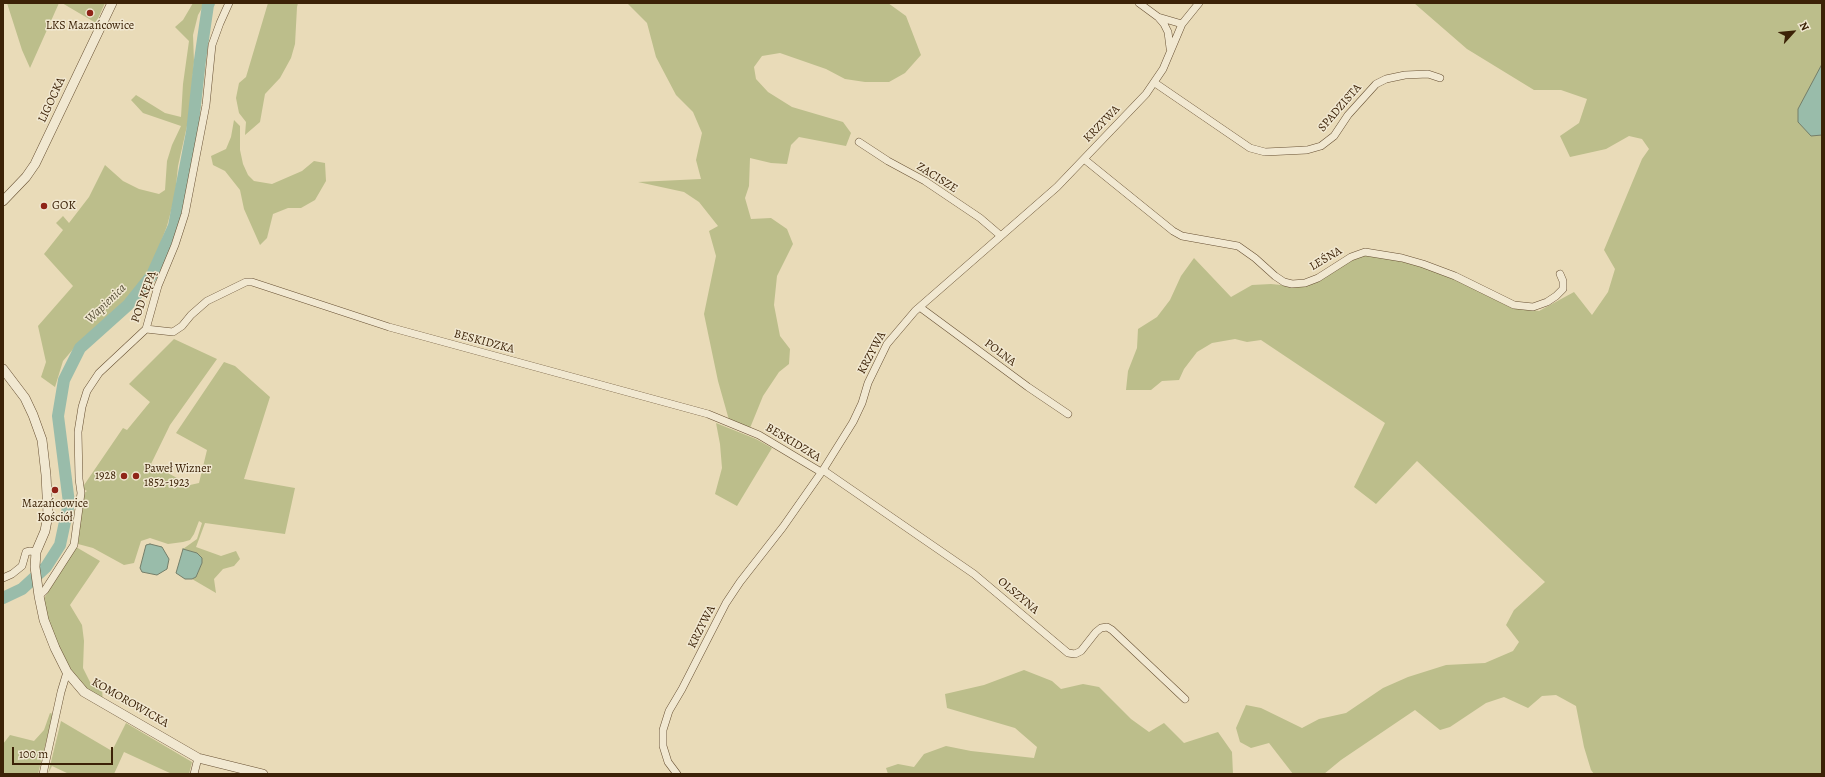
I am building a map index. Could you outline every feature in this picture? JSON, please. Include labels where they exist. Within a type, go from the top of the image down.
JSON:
[{"type":"street","name":"LIGOCKA","points":[[3,201],[26,177],[35,164],[112,3]]},
{"type":"street","name":"POD KĘPĄ","points":[[38,592],[45,590],[74,545],[81,493],[79,479],[78,432],[82,407],[87,391],[100,373],[146,329],[158,286],[175,245],[185,214],[206,105],[212,45],[220,22],[229,3]]},
{"type":"street","points":[[1139,3],[1158,17],[1164,24],[1168,32],[1170,50]]},
{"type":"street","name":"KRZYWA","points":[[677,774],[668,762],[663,746],[663,730],[669,712],[726,603],[822,471],[853,422],[862,403],[868,383],[887,344],[898,329],[920,308],[1057,187],[1155,83],[1163,69],[1182,24],[1198,3]]},
{"type":"street","points":[[1158,17],[1182,24]]},
{"type":"street","name":"SPADZISTA","points":[[1155,83],[1250,148],[1265,152],[1307,150],[1321,146],[1334,136],[1348,115],[1376,84],[1386,79],[1405,75],[1428,74],[1440,78]]},
{"type":"street","name":"ZACISZE","points":[[859,142],[888,161],[925,181],[980,218],[1001,236]]},
{"type":"street","name":"LEŚNA","points":[[1084,159],[1173,231],[1182,236],[1238,246],[1284,282],[1292,284],[1305,283],[1318,278],[1351,257],[1365,252],[1402,258],[1423,264],[1455,276],[1514,305],[1532,307],[1547,302],[1563,289],[1560,274]]},
{"type":"street","name":"BESKIDZKA","points":[[146,329],[173,332],[182,326],[191,315],[207,301],[246,282],[252,282],[389,327],[708,414],[759,435],[822,471]]},
{"type":"street","name":"POLNA","points":[[920,308],[1028,387],[1068,414]]},
{"type":"street","name":"KOMOROWICKA","points":[[3,369],[25,398],[42,440],[48,515],[45,530],[36,552],[35,567],[38,592],[49,634],[67,672],[84,692],[198,758],[263,774]]},
{"type":"street","name":"OLSZYNA","points":[[822,471],[974,574],[1068,653],[1075,654],[1081,651],[1096,632],[1101,628],[1107,627],[1185,699]]},
{"type":"street","points":[[3,578],[12,574],[22,566],[26,552],[36,552]]},
{"type":"street","points":[[42,774],[67,672]]},
{"type":"street","points":[[194,774],[198,758]]},
{"type":"green space","points":[[7,3],[59,3],[30,68],[22,50]]},
{"type":"green space","name":"LKS Mazańcowice","points":[[62,3],[105,3],[96,23]]},
{"type":"green space","points":[[193,3],[205,3],[198,15],[193,35],[194,62],[189,117],[178,166],[175,196],[167,226],[153,263],[133,293],[110,317],[80,341],[63,361],[55,387],[41,377],[46,362],[38,326],[73,286],[44,254],[63,230],[56,223],[63,216],[69,223],[89,197],[105,165],[123,181],[139,189],[159,194],[165,190],[167,161],[172,145],[181,126],[143,113],[131,100],[136,95],[165,113],[181,117],[183,84],[189,41],[175,27],[183,20]]},
{"type":"green space","points":[[268,3],[298,3],[295,44],[291,58],[280,78],[265,94],[260,122],[245,135],[246,122],[239,113],[236,98],[239,83],[246,77]]},
{"type":"green space","points":[[627,3],[888,3],[906,16],[921,55],[905,73],[889,82],[865,82],[845,79],[826,69],[780,53],[762,56],[754,67],[756,79],[768,92],[792,107],[843,122],[851,133],[846,146],[799,137],[791,145],[787,164],[771,163],[750,158],[749,186],[745,198],[751,219],[771,218],[787,229],[793,244],[777,276],[774,305],[780,336],[790,349],[789,364],[779,372],[763,396],[750,428],[729,420],[718,381],[704,314],[716,256],[709,231],[718,226],[699,202],[684,192],[638,182],[701,179],[696,160],[702,133],[693,112],[676,95],[656,57],[647,23]]},
{"type":"green space","points":[[1414,3],[1822,3],[1822,774],[1594,774],[1591,770],[1584,747],[1576,706],[1556,695],[1542,696],[1528,708],[1504,697],[1486,703],[1450,727],[1440,730],[1415,710],[1341,760],[1324,774],[1293,774],[1269,743],[1251,748],[1240,742],[1236,728],[1246,705],[1261,708],[1302,728],[1319,719],[1346,713],[1383,688],[1408,677],[1446,665],[1485,663],[1513,651],[1519,642],[1506,625],[1514,610],[1545,582],[1417,461],[1376,504],[1354,487],[1385,423],[1261,340],[1247,342],[1235,339],[1212,343],[1197,352],[1184,369],[1179,380],[1162,381],[1151,390],[1126,390],[1128,371],[1137,348],[1138,329],[1157,317],[1170,300],[1181,276],[1194,258],[1231,297],[1252,285],[1271,284],[1291,286],[1319,281],[1360,255],[1394,259],[1443,273],[1512,307],[1539,311],[1574,292],[1592,315],[1608,292],[1615,269],[1604,250],[1642,159],[1649,149],[1642,139],[1629,136],[1606,149],[1570,157],[1560,136],[1579,123],[1587,99],[1561,90],[1534,90],[1467,49]]},
{"type":"green space","points":[[234,120],[240,126],[240,150],[243,164],[248,175],[254,181],[272,184],[302,171],[314,161],[325,163],[326,181],[315,200],[301,208],[288,208],[273,214],[267,238],[260,245],[244,209],[240,190],[225,171],[213,165],[211,156],[226,149],[231,137]]},
{"type":"green space","points":[[174,339],[217,359],[170,425],[151,464],[190,485],[199,483],[207,450],[176,433],[224,362],[235,366],[270,397],[244,479],[295,488],[285,534],[205,523],[196,547],[221,556],[236,551],[240,559],[234,566],[223,569],[214,579],[216,593],[192,579],[196,577],[202,563],[197,553],[183,549],[197,539],[202,523],[199,521],[190,540],[168,544],[150,538],[141,541],[134,563],[124,565],[93,548],[78,544],[83,494],[87,491],[82,488],[123,428],[127,430],[150,402],[129,384]]},
{"type":"green space","points":[[716,423],[756,439],[772,448],[737,506],[715,494],[722,468]]},
{"type":"green space","points":[[76,547],[100,561],[70,605],[82,625],[84,641],[83,668],[91,684],[102,690],[103,701],[88,691],[69,669],[47,619],[43,600]]},
{"type":"green space","points":[[1024,670],[1052,681],[1061,689],[1083,684],[1099,687],[1131,719],[1149,732],[1164,723],[1184,743],[1218,732],[1232,752],[1233,774],[888,774],[886,768],[898,764],[914,767],[924,754],[946,746],[971,751],[1034,758],[1037,747],[1015,728],[947,708],[945,694],[984,685]]},
{"type":"green space","points":[[50,713],[53,714],[38,774],[3,774],[3,744],[10,735],[34,741],[44,730]]},
{"type":"green space","points":[[61,721],[112,751],[126,723],[192,762],[189,774],[172,774],[124,752],[114,774],[69,774],[52,766],[48,774]]},
{"type":"shaded area","points":[[1822,64],[1822,135],[1811,136],[1798,122],[1798,109]]},
{"type":"shaded area","points":[[150,544],[162,547],[169,559],[167,569],[157,575],[142,572],[140,568],[146,545]]},
{"type":"shaded area","points":[[183,549],[197,553],[202,558],[202,563],[196,577],[192,579],[185,579],[176,573]]},
{"type":"waterway","name":"Wapienica","points":[[3,598],[22,589],[46,567],[60,545],[69,503],[58,416],[64,380],[80,348],[128,305],[152,275],[174,226],[192,132],[200,60],[209,3]]},
{"type":"place","name":"LKS Mazańcowice","points":[[90,13]]},
{"type":"place","name":"GOK","points":[[44,206]]},
{"type":"place","name":"1928","points":[[124,476]]},
{"type":"place","name":"Paweł Wizner 1852-1923","points":[[136,476]]},
{"type":"place","name":"Mazańcowice Kościół","points":[[55,490]]}]
